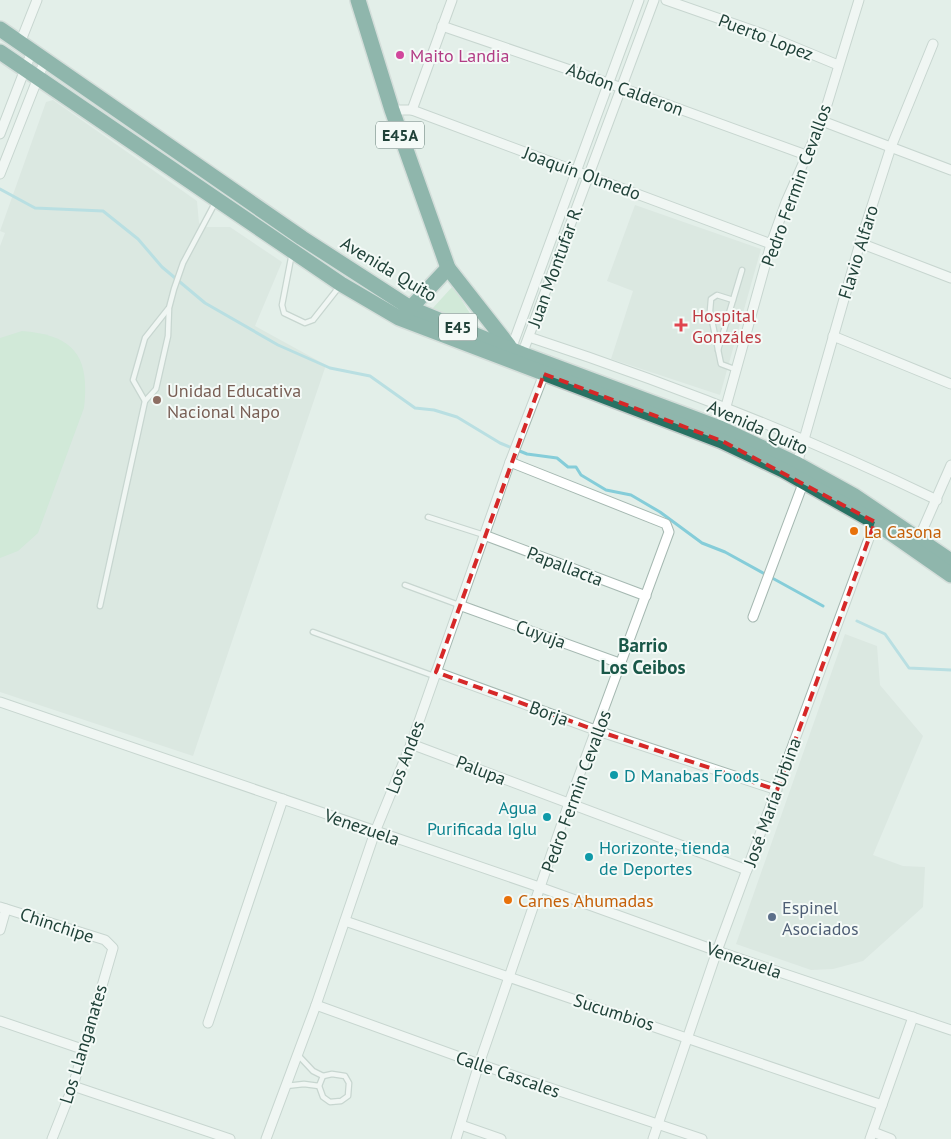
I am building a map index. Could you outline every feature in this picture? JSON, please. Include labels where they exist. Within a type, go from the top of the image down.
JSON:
[{"type":"highway","name":"E45A","points":[[358,0],[392,110],[448,268],[515,357]]},
{"type":"highway","name":"Avenida Quito","points":[[0,29],[302,238],[412,309],[515,357],[544,374],[722,441],[804,481],[875,522],[951,575]]},
{"type":"highway","name":"Avenida Quito","points":[[0,52],[292,252],[341,284],[399,318],[720,428],[797,464],[853,495],[951,561]]},
{"type":"highway","points":[[399,318],[412,309],[448,268]]},
{"type":"street","points":[[0,174],[30,73],[26,47],[37,0]]},
{"type":"street","points":[[412,110],[452,0]]},
{"type":"street","name":"Juan Montufar R.","points":[[515,357],[576,171],[639,0]]},
{"type":"street","name":"Juan Montufar R.","points":[[515,357],[529,337],[654,0]]},
{"type":"street","name":"Puerto Lopez","points":[[666,0],[763,34],[838,65]]},
{"type":"street","name":"Pedro Fermin Cevallos","points":[[720,428],[738,370],[771,244],[806,155],[822,121],[859,0]]},
{"type":"street","name":"Abdon Calderon","points":[[442,26],[608,82],[806,155]]},
{"type":"street","name":"Flavio Alfaro","points":[[797,464],[860,244],[891,147],[933,44]]},
{"type":"street","points":[[0,134],[30,73],[45,60]]},
{"type":"street","name":"Joaquín Olmedo","points":[[392,110],[412,110],[771,244]]},
{"type":"street","points":[[822,121],[951,170]]},
{"type":"street","points":[[860,244],[951,278]]},
{"type":"street","points":[[833,336],[951,384]]},
{"type":"street","points":[[529,337],[628,370],[727,407],[804,438],[937,500]]},
{"type":"street","name":"Los Andes","points":[[266,1139],[316,1005],[375,832],[411,744],[484,535],[544,374]]},
{"type":"street","name":"Pedro Fermin Cevallos","points":[[456,1139],[508,978],[542,888],[569,804],[598,731],[669,528],[666,524],[511,460]]},
{"type":"street","points":[[919,538],[951,465]]},
{"type":"street","points":[[753,617],[804,481]]},
{"type":"street","name":"José María Urbina","points":[[653,1139],[717,952],[875,522]]},
{"type":"street","name":"Papallacta","points":[[484,535],[646,596]]},
{"type":"street","name":"Cuyuja","points":[[459,605],[622,664]]},
{"type":"street","name":"Borja","points":[[435,674],[598,731],[777,790]]},
{"type":"street","name":"Venezuela","points":[[0,702],[542,888],[717,952],[951,1030]]},
{"type":"street","name":"Palupa","points":[[411,744],[747,870]]},
{"type":"street","points":[[208,1023],[283,800]]},
{"type":"street","points":[[0,930],[3,908]]},
{"type":"street","name":"Chinchipe","points":[[3,908],[105,940],[113,948]]},
{"type":"street","name":"Sucumbios","points":[[344,922],[688,1037],[882,1105]]},
{"type":"street","name":"Los Llanganates","points":[[52,1139],[73,1086],[82,1049],[113,948]]},
{"type":"street","name":"Calle Cascales","points":[[316,1005],[479,1064],[702,1139]]},
{"type":"street","points":[[891,1139],[872,1136],[913,1017]]},
{"type":"street","points":[[0,1021],[82,1049]]},
{"type":"street","points":[[73,1086],[230,1139]]},
{"type":"street","points":[[461,1125],[501,1139]]},
{"type":"lane","points":[[100,606],[146,401],[156,389],[168,336],[168,308],[183,263],[217,200]]},
{"type":"lane","points":[[302,238],[292,252],[282,305],[284,313],[305,323],[313,320],[341,284]]},
{"type":"lane","points":[[718,352],[742,270]]},
{"type":"lane","points":[[733,300],[717,295],[711,299],[710,311],[722,364],[738,370]]},
{"type":"lane","points":[[146,401],[133,380],[145,338],[168,308]]},
{"type":"lane","points":[[428,517],[484,535]]},
{"type":"lane","points":[[405,584],[459,605]]},
{"type":"lane","points":[[313,632],[435,674]]},
{"type":"lane","points":[[297,1054],[313,1071],[323,1076],[332,1074],[345,1076],[349,1082],[348,1096],[342,1101],[330,1102],[323,1097],[319,1086],[323,1076]]},
{"type":"lane","points":[[285,1086],[304,1084],[319,1086]]},
{"type":"highlighted area","points":[[544,374],[722,441],[875,522],[777,790],[598,731],[436,672]]},
{"type":"shaded area","name":"Unidad Educativa Nacional Napo","points":[[53,100],[197,201],[199,223],[204,227],[230,227],[282,262],[255,326],[326,365],[193,756],[0,692],[0,246],[5,233],[0,231],[46,102]]},
{"type":"shaded area","name":"Hospital Gonzáles","points":[[635,205],[761,249],[720,395],[611,359],[633,291],[607,281]]},
{"type":"shaded area","points":[[845,634],[877,646],[880,685],[923,736],[873,855],[903,866],[925,867],[923,907],[863,961],[833,969],[811,970],[736,944]]},
{"type":"green space","points":[[453,286],[479,328],[432,309]]},
{"type":"green space","points":[[22,331],[54,337],[66,343],[75,352],[81,362],[84,375],[84,408],[38,533],[18,551],[0,558],[0,338]]},
{"type":"waterway","points":[[0,189],[35,208],[103,211],[138,239],[162,267],[205,303],[278,345],[330,368],[370,376],[415,408],[434,410],[457,417],[500,443],[527,454],[557,458],[568,467],[576,467],[581,475],[606,490],[631,495],[660,512],[702,543],[725,552],[823,606]]},
{"type":"waterway","points":[[857,621],[885,634],[909,668],[951,670]]},
{"type":"place","name":"Maito Landia","points":[[400,55]]},
{"type":"place","name":"Hospital Gonzáles","points":[[681,325]]},
{"type":"place","name":"Unidad Educativa Nacional Napo","points":[[157,400]]},
{"type":"place","name":"La Casona","points":[[854,531]]},
{"type":"place","name":"D Manabas Foods","points":[[614,775]]},
{"type":"place","name":"Agua Purificada Iglu","points":[[547,817]]},
{"type":"place","name":"Horizonte, tienda de Deportes","points":[[589,857]]},
{"type":"place","name":"Carnes Ahumadas","points":[[508,900]]},
{"type":"place","name":"Espinel Asociados","points":[[772,917]]},
{"type":"district","name":"Barrio Los Ceibos","points":[[643,656]]}]
